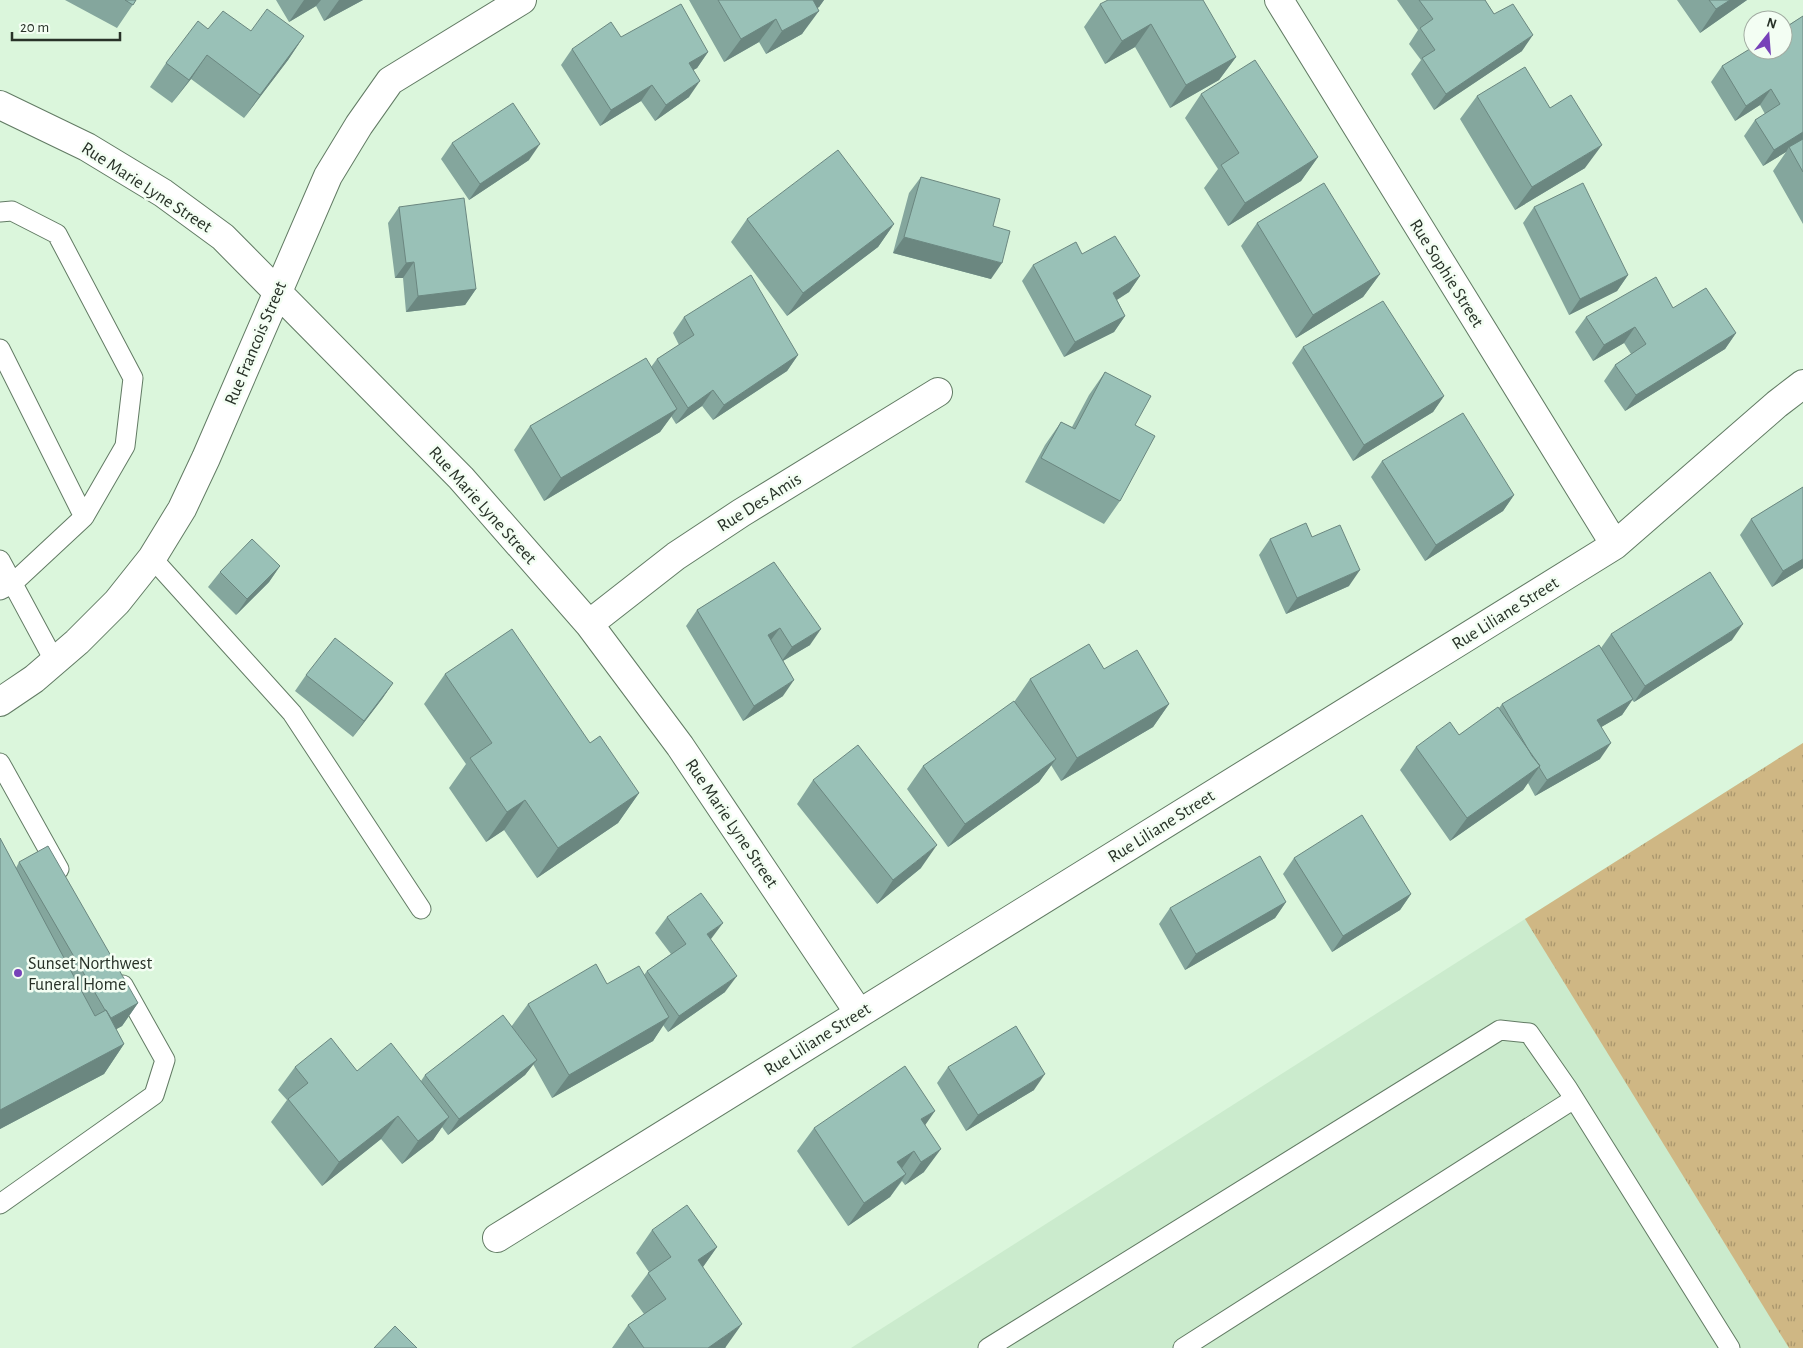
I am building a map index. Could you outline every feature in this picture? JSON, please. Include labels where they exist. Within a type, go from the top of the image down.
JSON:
[{"type":"street","name":"Rue Francois Street","points":[[0,702],[34,679],[78,642],[117,602],[152,558],[182,509],[206,458],[328,176],[359,125],[390,82],[522,0]]},
{"type":"street","name":"Rue Sophie Street","points":[[1279,0],[1614,545]]},
{"type":"street","name":"Rue Marie Lyne Street","points":[[0,105],[87,147],[163,193],[223,236],[461,478],[589,624],[680,746],[859,1013]]},
{"type":"street","name":"Rue Liliane Street","points":[[497,1238],[1614,545],[1777,404],[1803,384]]},
{"type":"street","name":"Rue Des Amis","points":[[589,624],[676,556],[741,513],[938,392]]},
{"type":"lane","points":[[0,212],[12,211],[57,234],[133,378],[125,446],[84,517],[6,587]]},
{"type":"lane","points":[[0,350],[84,517]]},
{"type":"lane","points":[[152,558],[292,714],[421,909]]},
{"type":"lane","points":[[0,560],[6,587],[55,662]]},
{"type":"lane","points":[[0,763],[68,886]]},
{"type":"lane","points":[[0,1204],[154,1095],[165,1060],[116,973]]},
{"type":"lane","points":[[988,1348],[1500,1030],[1529,1034],[1574,1099],[1730,1348]]},
{"type":"lane","points":[[1183,1348],[1574,1099]]},
{"type":"shaded area","points":[[1803,743],[1803,1348],[851,1348],[1525,919]]},
{"type":"green space","points":[[1803,743],[1803,1348],[1789,1348],[1525,919]]},
{"type":"building","points":[[125,0],[136,0],[133,5]]},
{"type":"building","points":[[718,0],[813,0],[819,11],[782,31],[776,19],[741,39]]},
{"type":"building","points":[[1108,0],[1203,0],[1236,57],[1186,85],[1151,24],[1122,41],[1100,4]]},
{"type":"building","points":[[1419,0],[1485,0],[1494,14],[1513,4],[1533,35],[1446,94],[1422,58],[1435,50],[1420,28],[1433,19]]},
{"type":"building","points":[[1709,0],[1730,0],[1716,9]]},
{"type":"building","points":[[681,4],[708,52],[689,63],[700,81],[666,105],[652,85],[611,110],[572,49],[611,22],[621,37]]},
{"type":"building","points":[[267,9],[304,36],[260,95],[207,55],[189,80],[166,63],[198,21],[208,29],[223,11],[251,31]]},
{"type":"building","points":[[1803,16],[1803,132],[1774,150],[1755,120],[1780,104],[1771,89],[1746,106],[1722,66],[1743,53],[1743,60],[1793,60],[1793,22]]},
{"type":"building","points":[[1255,60],[1318,157],[1245,203],[1221,165],[1239,153],[1201,94]]},
{"type":"building","points":[[1525,67],[1550,108],[1571,95],[1602,145],[1532,187],[1477,96]]},
{"type":"building","points":[[513,103],[540,144],[480,184],[452,143]]},
{"type":"building","points":[[1803,139],[1803,172],[1789,147]]},
{"type":"building","points":[[838,150],[894,224],[803,293],[747,219]]},
{"type":"building","points":[[921,177],[1000,199],[993,226],[1010,231],[1002,263],[904,237]]},
{"type":"building","points":[[1324,183],[1380,274],[1313,315],[1257,223]]},
{"type":"building","points":[[1583,183],[1628,275],[1580,299],[1534,207]]},
{"type":"building","points":[[464,198],[476,289],[418,296],[414,262],[406,263],[399,207]]},
{"type":"building","points":[[1115,236],[1140,276],[1113,293],[1125,316],[1075,342],[1033,265],[1076,242],[1082,254]]},
{"type":"building","points":[[751,275],[798,355],[724,405],[713,390],[688,408],[657,359],[694,335],[684,317]]},
{"type":"building","points":[[1656,277],[1673,308],[1706,288],[1736,333],[1636,395],[1615,365],[1646,344],[1635,327],[1604,345],[1586,317]]},
{"type":"building","points":[[1383,301],[1444,396],[1364,445],[1303,347]]},
{"type":"building","points":[[646,358],[677,409],[561,478],[530,426]]},
{"type":"building","points":[[1105,372],[1151,396],[1135,425],[1155,436],[1120,501],[1041,458],[1061,422],[1075,429]]},
{"type":"building","points":[[1463,413],[1514,495],[1436,545],[1382,461]]},
{"type":"building","points":[[1803,487],[1803,559],[1783,571],[1751,519]]},
{"type":"building","points":[[1306,523],[1312,537],[1340,525],[1360,570],[1297,598],[1270,539]]},
{"type":"building","points":[[252,539],[280,566],[247,599],[220,572]]},
{"type":"building","points":[[774,562],[821,629],[792,647],[780,628],[768,635],[794,680],[754,706],[697,610]]},
{"type":"building","points":[[1710,572],[1743,624],[1645,686],[1611,634]]},
{"type":"building","points":[[512,629],[590,743],[600,736],[639,793],[558,848],[525,800],[507,812],[470,758],[492,743],[445,674]]},
{"type":"building","points":[[335,638],[393,683],[364,721],[306,675]]},
{"type":"building","points":[[1089,644],[1104,669],[1137,650],[1169,704],[1077,758],[1030,679]]},
{"type":"building","points":[[1599,645],[1633,699],[1597,720],[1611,743],[1547,780],[1502,704]]},
{"type":"building","points":[[1014,701],[1056,759],[965,824],[923,766]]},
{"type":"building","points":[[1498,707],[1540,766],[1467,818],[1416,747],[1450,722],[1459,735]]},
{"type":"building","points":[[858,745],[937,845],[893,880],[813,780]]},
{"type":"building","points":[[1362,815],[1411,894],[1343,936],[1294,858]]},
{"type":"building","points":[[0,838],[95,1016],[106,1010],[124,1044],[0,1110]]},
{"type":"building","points":[[48,846],[138,1003],[111,1018],[19,862]]},
{"type":"building","points":[[1260,856],[1286,902],[1196,954],[1170,908]]},
{"type":"building","points":[[701,893],[723,923],[707,934],[737,976],[679,1016],[647,971],[686,944],[667,917]]},
{"type":"building","points":[[596,964],[607,984],[639,966],[669,1017],[569,1075],[528,1004]]},
{"type":"building","points":[[503,1015],[537,1060],[459,1119],[425,1075]]},
{"type":"building","points":[[1016,1026],[1045,1074],[978,1115],[948,1067]]},
{"type":"building","points":[[331,1038],[357,1071],[391,1043],[449,1117],[418,1141],[398,1116],[339,1162],[288,1099],[308,1083],[295,1067]]},
{"type":"building","points":[[905,1066],[935,1111],[921,1119],[941,1149],[921,1162],[914,1151],[897,1162],[906,1174],[864,1203],[814,1128]]},
{"type":"building","points":[[687,1205],[717,1247],[698,1260],[742,1324],[708,1348],[644,1348],[628,1325],[666,1299],[648,1273],[671,1257],[652,1230]]},
{"type":"building","points":[[395,1326],[417,1348],[374,1348]]},
{"type":"place","name":"Sunset Northwest Funeral Home","points":[[18,973]]}]
